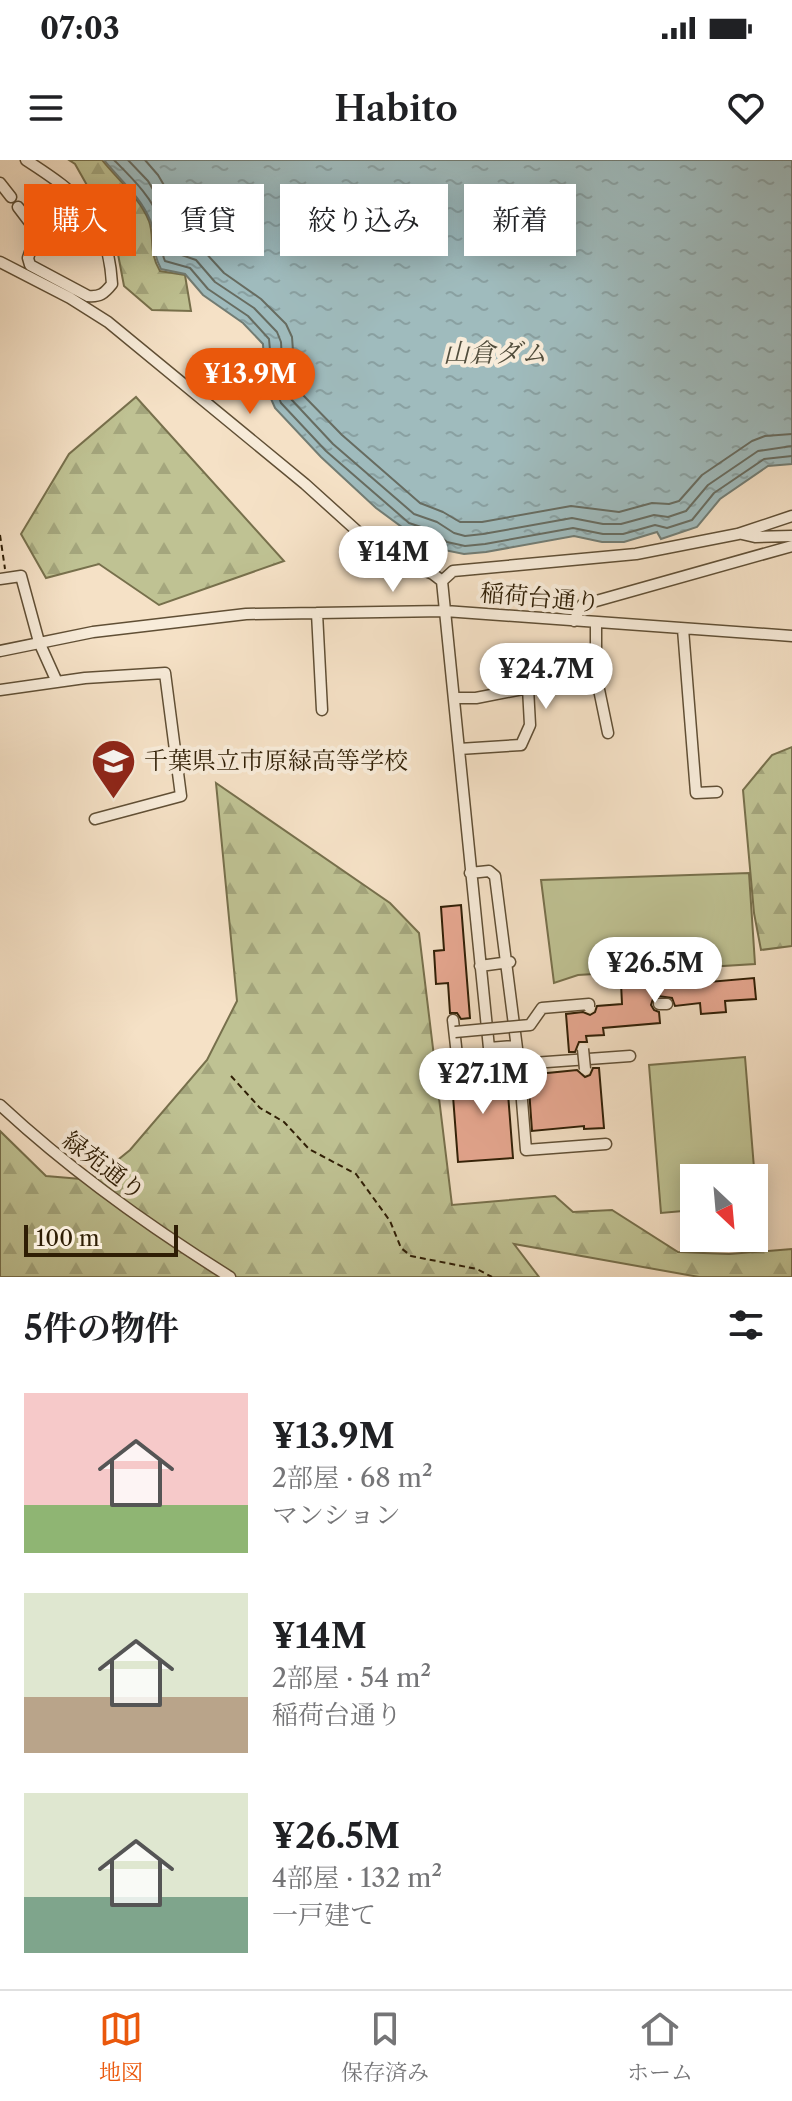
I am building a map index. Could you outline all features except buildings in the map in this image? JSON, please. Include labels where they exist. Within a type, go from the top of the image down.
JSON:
[{"type":"street","points":[[0,183],[37,232],[28,258],[30,265],[88,296],[98,297],[105,293],[112,284],[106,238],[77,194],[26,160]]},
{"type":"street","points":[[0,262],[70,298],[108,322],[305,484],[367,540],[392,558],[433,574],[442,581],[489,1048],[515,1046]]},
{"type":"street","points":[[442,581],[453,571],[636,554],[738,534],[792,516]]},
{"type":"street","points":[[738,534],[792,536]]},
{"type":"street","points":[[574,621],[582,605],[792,546]]},
{"type":"street","points":[[3,579],[21,576],[39,642],[57,682]]},
{"type":"street","name":"稲荷台通り","points":[[0,651],[93,632],[246,614],[445,611],[792,636]]},
{"type":"street","points":[[317,613],[322,710]]},
{"type":"street","points":[[596,623],[596,675],[608,733]]},
{"type":"street","points":[[683,629],[696,793],[717,792]]},
{"type":"street","points":[[0,690],[165,673],[181,796],[95,819]]},
{"type":"street","points":[[455,698],[476,698],[528,688],[530,725],[521,745],[459,749]]},
{"type":"street","points":[[470,873],[489,871],[495,876],[508,962],[526,1150],[606,1144]]},
{"type":"street","points":[[480,966],[508,962]]},
{"type":"street","points":[[455,1032],[530,1025],[542,1008],[589,1004],[589,1007]]},
{"type":"street","points":[[452,1088],[448,1065],[458,1064],[453,1020]]},
{"type":"street","points":[[583,1049],[585,1069]]},
{"type":"street","points":[[519,1064],[630,1056]]},
{"type":"street","name":"緑苑通り","points":[[0,1105],[109,1198],[230,1277]]},
{"type":"path","points":[[0,535],[3,579]]},
{"type":"path","points":[[231,1076],[260,1108],[284,1122],[309,1149],[356,1174],[390,1221],[401,1248],[411,1256],[477,1269],[492,1277]]},
{"type":"green space","points":[[69,160],[102,160],[123,184],[86,184],[75,164]]},
{"type":"green space","points":[[136,199],[149,221],[152,256],[160,271],[185,275],[191,311],[152,310],[124,286],[118,256],[136,256]]},
{"type":"green space","points":[[136,397],[284,561],[159,605],[99,564],[46,578],[21,534],[69,454]]},
{"type":"green space","points":[[792,747],[792,946],[761,950],[754,913],[743,790],[772,755]]},
{"type":"green space","points":[[216,783],[390,903],[419,933],[452,1205],[555,1196],[573,1212],[612,1210],[678,1252],[729,1254],[792,1249],[792,1277],[699,1277],[514,1244],[539,1277],[0,1277],[0,1131],[46,1176],[93,1180],[130,1150],[207,1060],[237,1001]]},
{"type":"green space","points":[[749,873],[755,964],[578,975],[554,983],[541,880]]},
{"type":"green space","points":[[745,1057],[754,1164],[680,1164],[680,1211],[661,1213],[649,1065]]},
{"type":"water","name":"山倉ダム","points":[[104,160],[792,160],[792,464],[768,466],[720,499],[697,527],[661,539],[657,532],[624,542],[602,542],[574,536],[486,552],[464,554],[439,549],[438,543],[406,530],[376,508],[321,457],[275,408],[265,385],[263,344],[243,323],[203,295],[185,274],[161,269],[156,256],[264,256],[264,184],[152,184],[152,226],[136,197],[136,184],[125,184]]},
{"type":"place","name":"千葉県立市原緑高等学校","points":[[113,800]]}]
